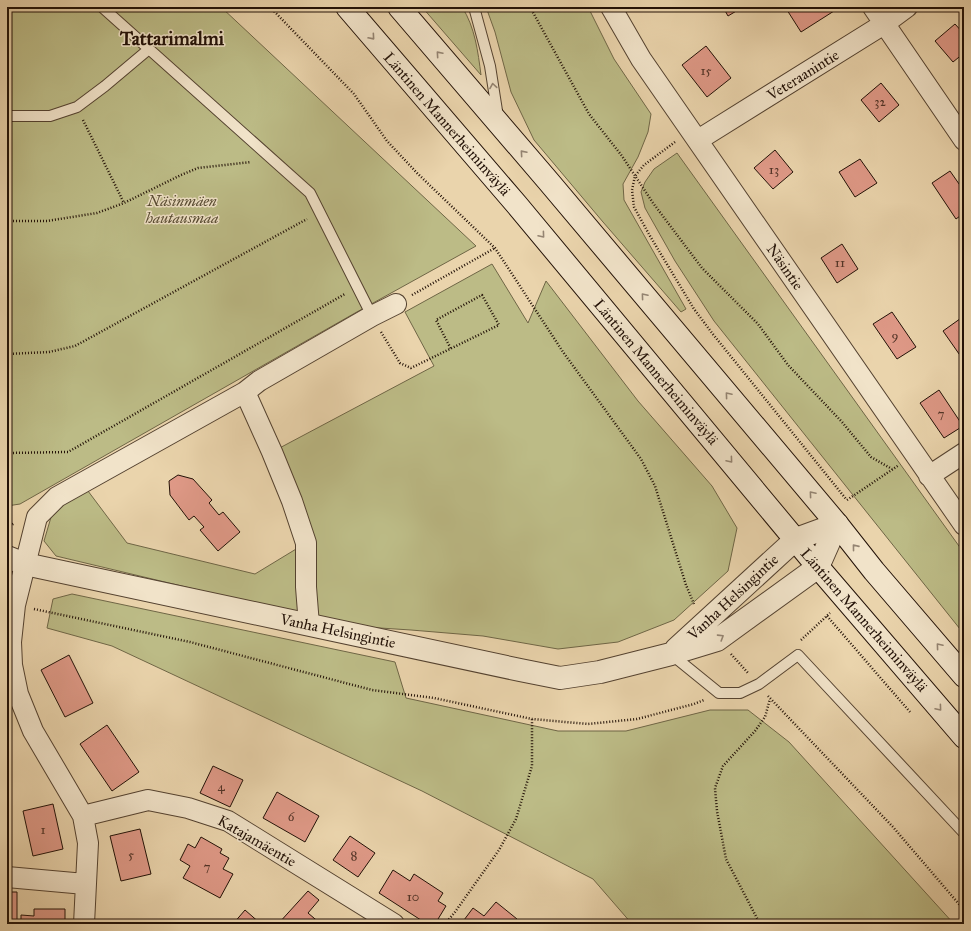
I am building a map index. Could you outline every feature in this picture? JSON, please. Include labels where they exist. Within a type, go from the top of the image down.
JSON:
[{"type":"main road","name":"Läntinen Mannerheiminväylä","points":[[347,7],[517,205],[818,567],[964,737]]},
{"type":"main road","points":[[399,7],[964,676]]},
{"type":"main road","name":"Vanha Helsingintie","points":[[711,631],[796,539],[837,524]]},
{"type":"main road","points":[[818,567],[837,524]]},
{"type":"main road","name":"Vanha Helsingintie","points":[[16,561],[560,678],[600,672],[671,654],[818,567]]},
{"type":"street","name":"Näsintie","points":[[612,7],[641,59],[964,525]]},
{"type":"street","points":[[873,7],[964,140]]},
{"type":"street","name":"Veteraanintie","points":[[698,140],[884,24],[907,7]]},
{"type":"street","points":[[84,924],[88,843],[83,816],[33,731],[18,694],[12,665],[11,642],[15,605],[16,561],[37,517],[56,498],[245,392],[259,382],[372,316],[396,304]]},
{"type":"street","points":[[245,392],[286,487],[306,543],[306,587],[309,625]]},
{"type":"street","points":[[929,476],[964,453]]},
{"type":"street","name":"Katajamäentie","points":[[83,816],[148,800],[188,808],[228,821],[394,924]]},
{"type":"street","points":[[7,877],[85,884]]},
{"type":"lane","points":[[102,7],[310,193],[372,316]]},
{"type":"lane","points":[[474,7],[490,66],[500,125]]},
{"type":"lane","points":[[7,116],[50,116],[77,107],[105,86],[149,49]]},
{"type":"lane","points":[[671,654],[719,692],[740,693],[759,684],[798,656],[964,833]]},
{"type":"path","points":[[270,7],[354,94],[387,141],[417,173],[495,248],[563,352],[641,459],[655,486],[686,585],[696,609],[711,631],[759,684],[770,699],[893,826],[964,910]]},
{"type":"path","points":[[530,7],[589,114],[636,176],[653,203],[702,268],[758,324],[788,365],[842,422],[871,457],[892,469],[847,500]]},
{"type":"path","points":[[77,107],[124,203]]},
{"type":"path","points":[[677,140],[644,165],[636,176],[632,190],[634,206],[650,236],[694,309],[852,506]]},
{"type":"path","points":[[7,221],[47,221],[97,213],[124,203],[198,168],[271,159]]},
{"type":"path","points":[[7,354],[50,352],[76,346],[320,212]]},
{"type":"path","points":[[396,304],[495,248]]},
{"type":"path","points":[[7,452],[68,452],[358,287]]},
{"type":"path","points":[[372,316],[400,363],[411,368],[451,349],[499,325],[482,295],[436,320],[451,349]]},
{"type":"path","points":[[799,641],[827,616],[844,596]]},
{"type":"path","points":[[15,605],[190,642],[372,690],[434,698],[532,719],[588,724],[637,719],[694,704],[719,692]]},
{"type":"path","points":[[827,616],[910,712]]},
{"type":"path","points":[[760,924],[726,858],[717,811],[715,788],[724,766],[765,717],[770,699]]},
{"type":"path","points":[[445,924],[499,850],[516,819],[532,766],[532,719]]},
{"type":"green space","name":"Näsinmäen hautausmaa","points":[[7,7],[221,7],[476,246],[355,313],[20,504],[7,506]]},
{"type":"green space","points":[[422,7],[462,7],[473,31],[481,75]]},
{"type":"green space","points":[[486,7],[588,7],[614,59],[651,114],[648,132],[638,157],[623,184],[624,200],[686,309],[681,312],[534,140],[511,92],[495,32]]},
{"type":"green space","points":[[677,153],[964,553],[964,634],[714,321],[675,261],[645,208],[641,192],[645,182],[654,169]]},
{"type":"green space","points":[[492,264],[528,323],[546,281],[638,401],[712,486],[737,528],[728,571],[674,620],[618,642],[558,649],[483,636],[349,626],[56,556],[44,541],[57,497],[82,483],[127,543],[255,574],[306,543],[272,452],[434,366],[405,312]]},
{"type":"green space","points":[[72,594],[395,662],[406,698],[558,731],[626,731],[710,710],[748,710],[789,742],[954,924],[632,924],[593,879],[422,791],[112,646],[47,628],[53,599]]},
{"type":"building","points":[[723,7],[743,7],[728,16]]},
{"type":"building","points":[[792,7],[831,7],[834,11],[801,32],[787,10]]},
{"type":"building","points":[[955,24],[964,34],[964,53],[953,62],[935,41]]},
{"type":"building","points":[[706,46],[731,78],[707,97],[682,65]]},
{"type":"building","points":[[881,83],[899,105],[879,122],[861,100]]},
{"type":"building","points":[[775,150],[793,172],[773,189],[754,168]]},
{"type":"building","points":[[860,159],[877,183],[855,197],[839,172]]},
{"type":"building","points":[[950,171],[964,191],[964,213],[956,219],[932,183]]},
{"type":"building","points":[[842,244],[858,269],[837,283],[821,258]]},
{"type":"building","points":[[892,312],[916,347],[897,359],[873,324]]},
{"type":"building","points":[[964,316],[964,361],[943,331]]},
{"type":"building","points":[[939,390],[963,426],[944,438],[920,403]]},
{"type":"building","points":[[178,475],[193,479],[212,500],[209,503],[219,515],[223,512],[240,532],[218,551],[200,530],[204,527],[194,516],[189,520],[170,495],[169,481]]},
{"type":"building","points":[[69,655],[93,703],[65,717],[41,670]]},
{"type":"building","points":[[107,725],[139,772],[112,791],[80,744]]},
{"type":"building","points":[[213,766],[243,780],[230,807],[200,793]]},
{"type":"building","points":[[277,792],[319,816],[305,842],[263,818]]},
{"type":"building","points":[[53,804],[63,849],[33,856],[23,811]]},
{"type":"building","points":[[140,829],[151,874],[121,881],[110,836]]},
{"type":"building","points":[[350,836],[375,853],[358,877],[333,860]]},
{"type":"building","points":[[201,837],[222,849],[220,853],[229,858],[223,869],[233,874],[220,898],[183,878],[190,866],[180,860],[188,844],[195,848]]},
{"type":"building","points":[[393,870],[410,881],[414,874],[443,893],[438,901],[446,906],[435,924],[427,924],[379,893]]},
{"type":"building","points":[[308,891],[319,900],[308,913],[321,924],[278,924]]},
{"type":"building","points":[[7,892],[17,892],[17,924],[7,924]]},
{"type":"building","points":[[496,902],[517,919],[512,924],[461,924],[473,908],[484,916]]},
{"type":"building","points":[[34,909],[65,909],[65,924],[21,924],[21,915],[34,916]]},
{"type":"building","points":[[245,910],[261,924],[233,924]]},
{"type":"district","name":"Tattarimalmi","points":[[172,38]]}]
